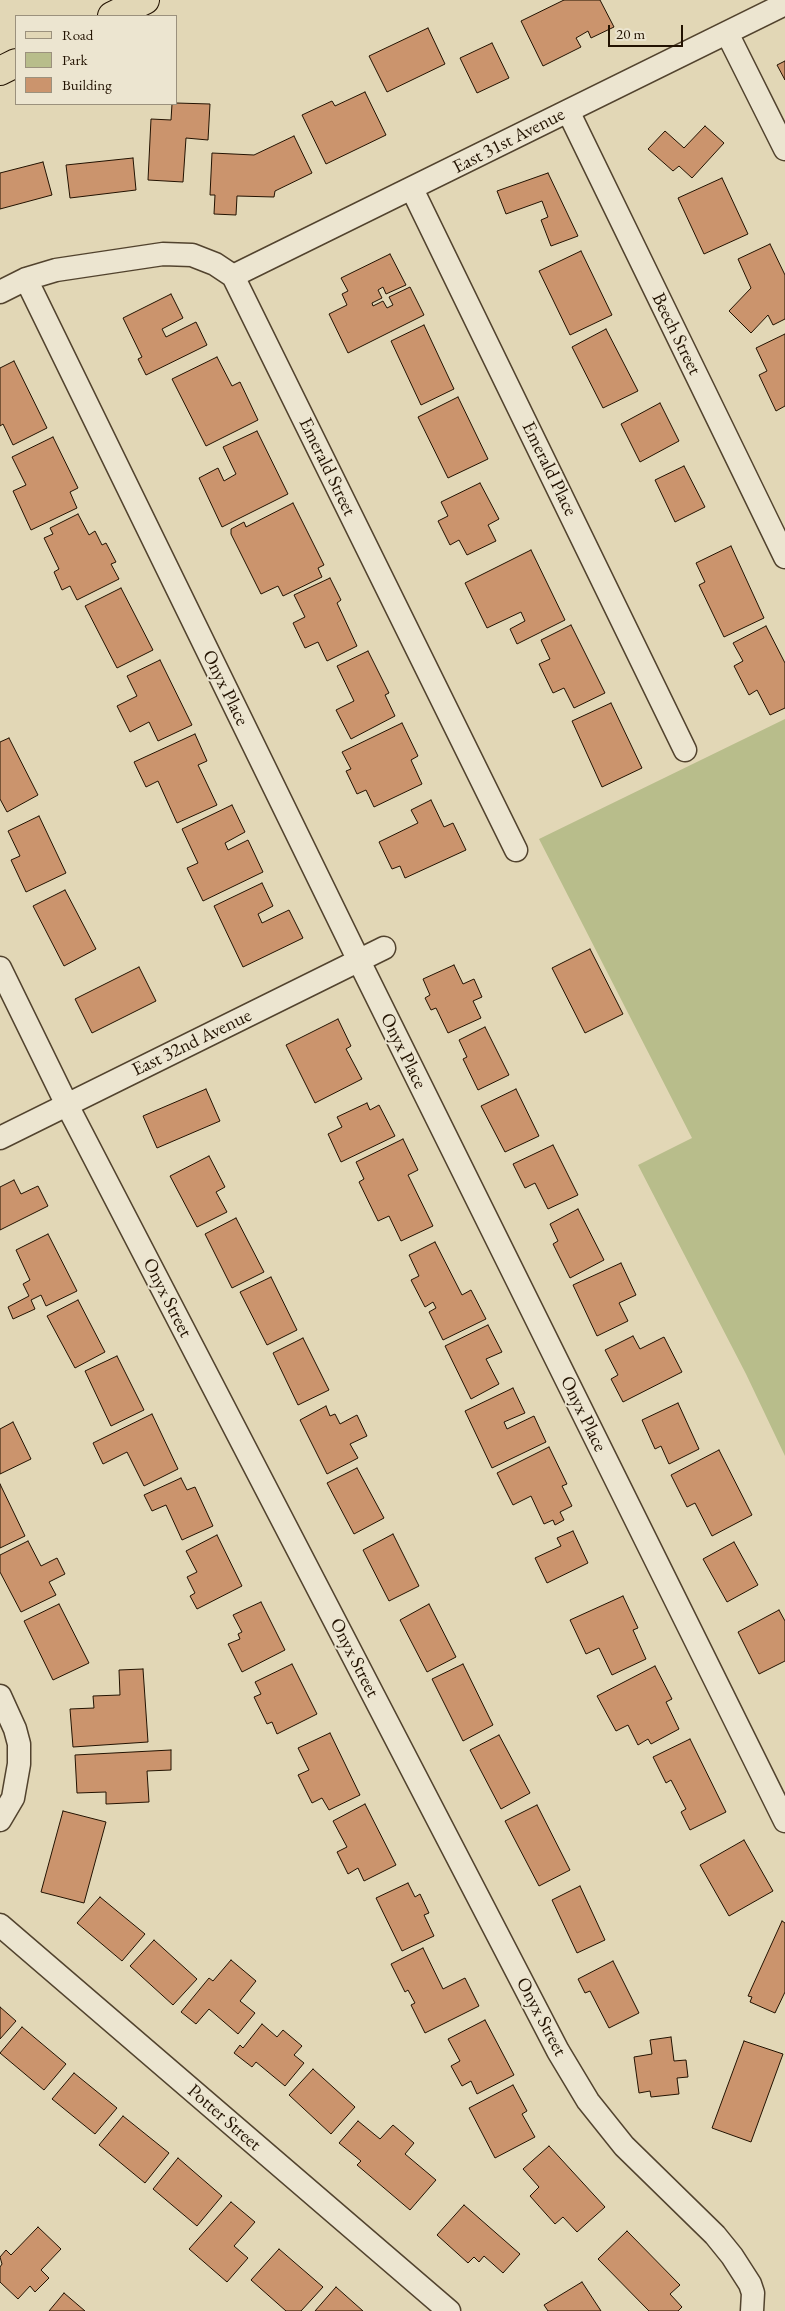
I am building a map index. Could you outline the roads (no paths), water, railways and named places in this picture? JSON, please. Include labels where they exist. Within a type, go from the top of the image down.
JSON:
[{"type":"main road","points":[[114,15],[145,0]]},
{"type":"main road","points":[[0,71],[15,64]]},
{"type":"street","name":"East 31st Avenue","points":[[233,276],[785,4]]},
{"type":"street","points":[[727,33],[785,149]]},
{"type":"street","name":"Beech Street","points":[[568,112],[785,557]]},
{"type":"street","name":"Emerald Place","points":[[412,189],[685,750]]},
{"type":"street","points":[[0,292],[26,279],[56,270],[163,254],[192,255],[215,264],[233,276]]},
{"type":"street","name":"Emerald Street","points":[[233,276],[516,850]]},
{"type":"street","name":"Onyx Place","points":[[26,279],[359,961],[785,1821]]},
{"type":"street","name":"East 32nd Avenue","points":[[0,1138],[384,948]]},
{"type":"street","name":"Onyx Street","points":[[0,968],[66,1105],[558,2051],[588,2101],[624,2146],[715,2235],[732,2256],[750,2284],[753,2294],[752,2311]]},
{"type":"street","points":[[0,1696],[15,1728],[19,1744],[20,1764],[13,1798],[0,1820]]},
{"type":"street","name":"Potter Street","points":[[0,1925],[449,2311]]}]
